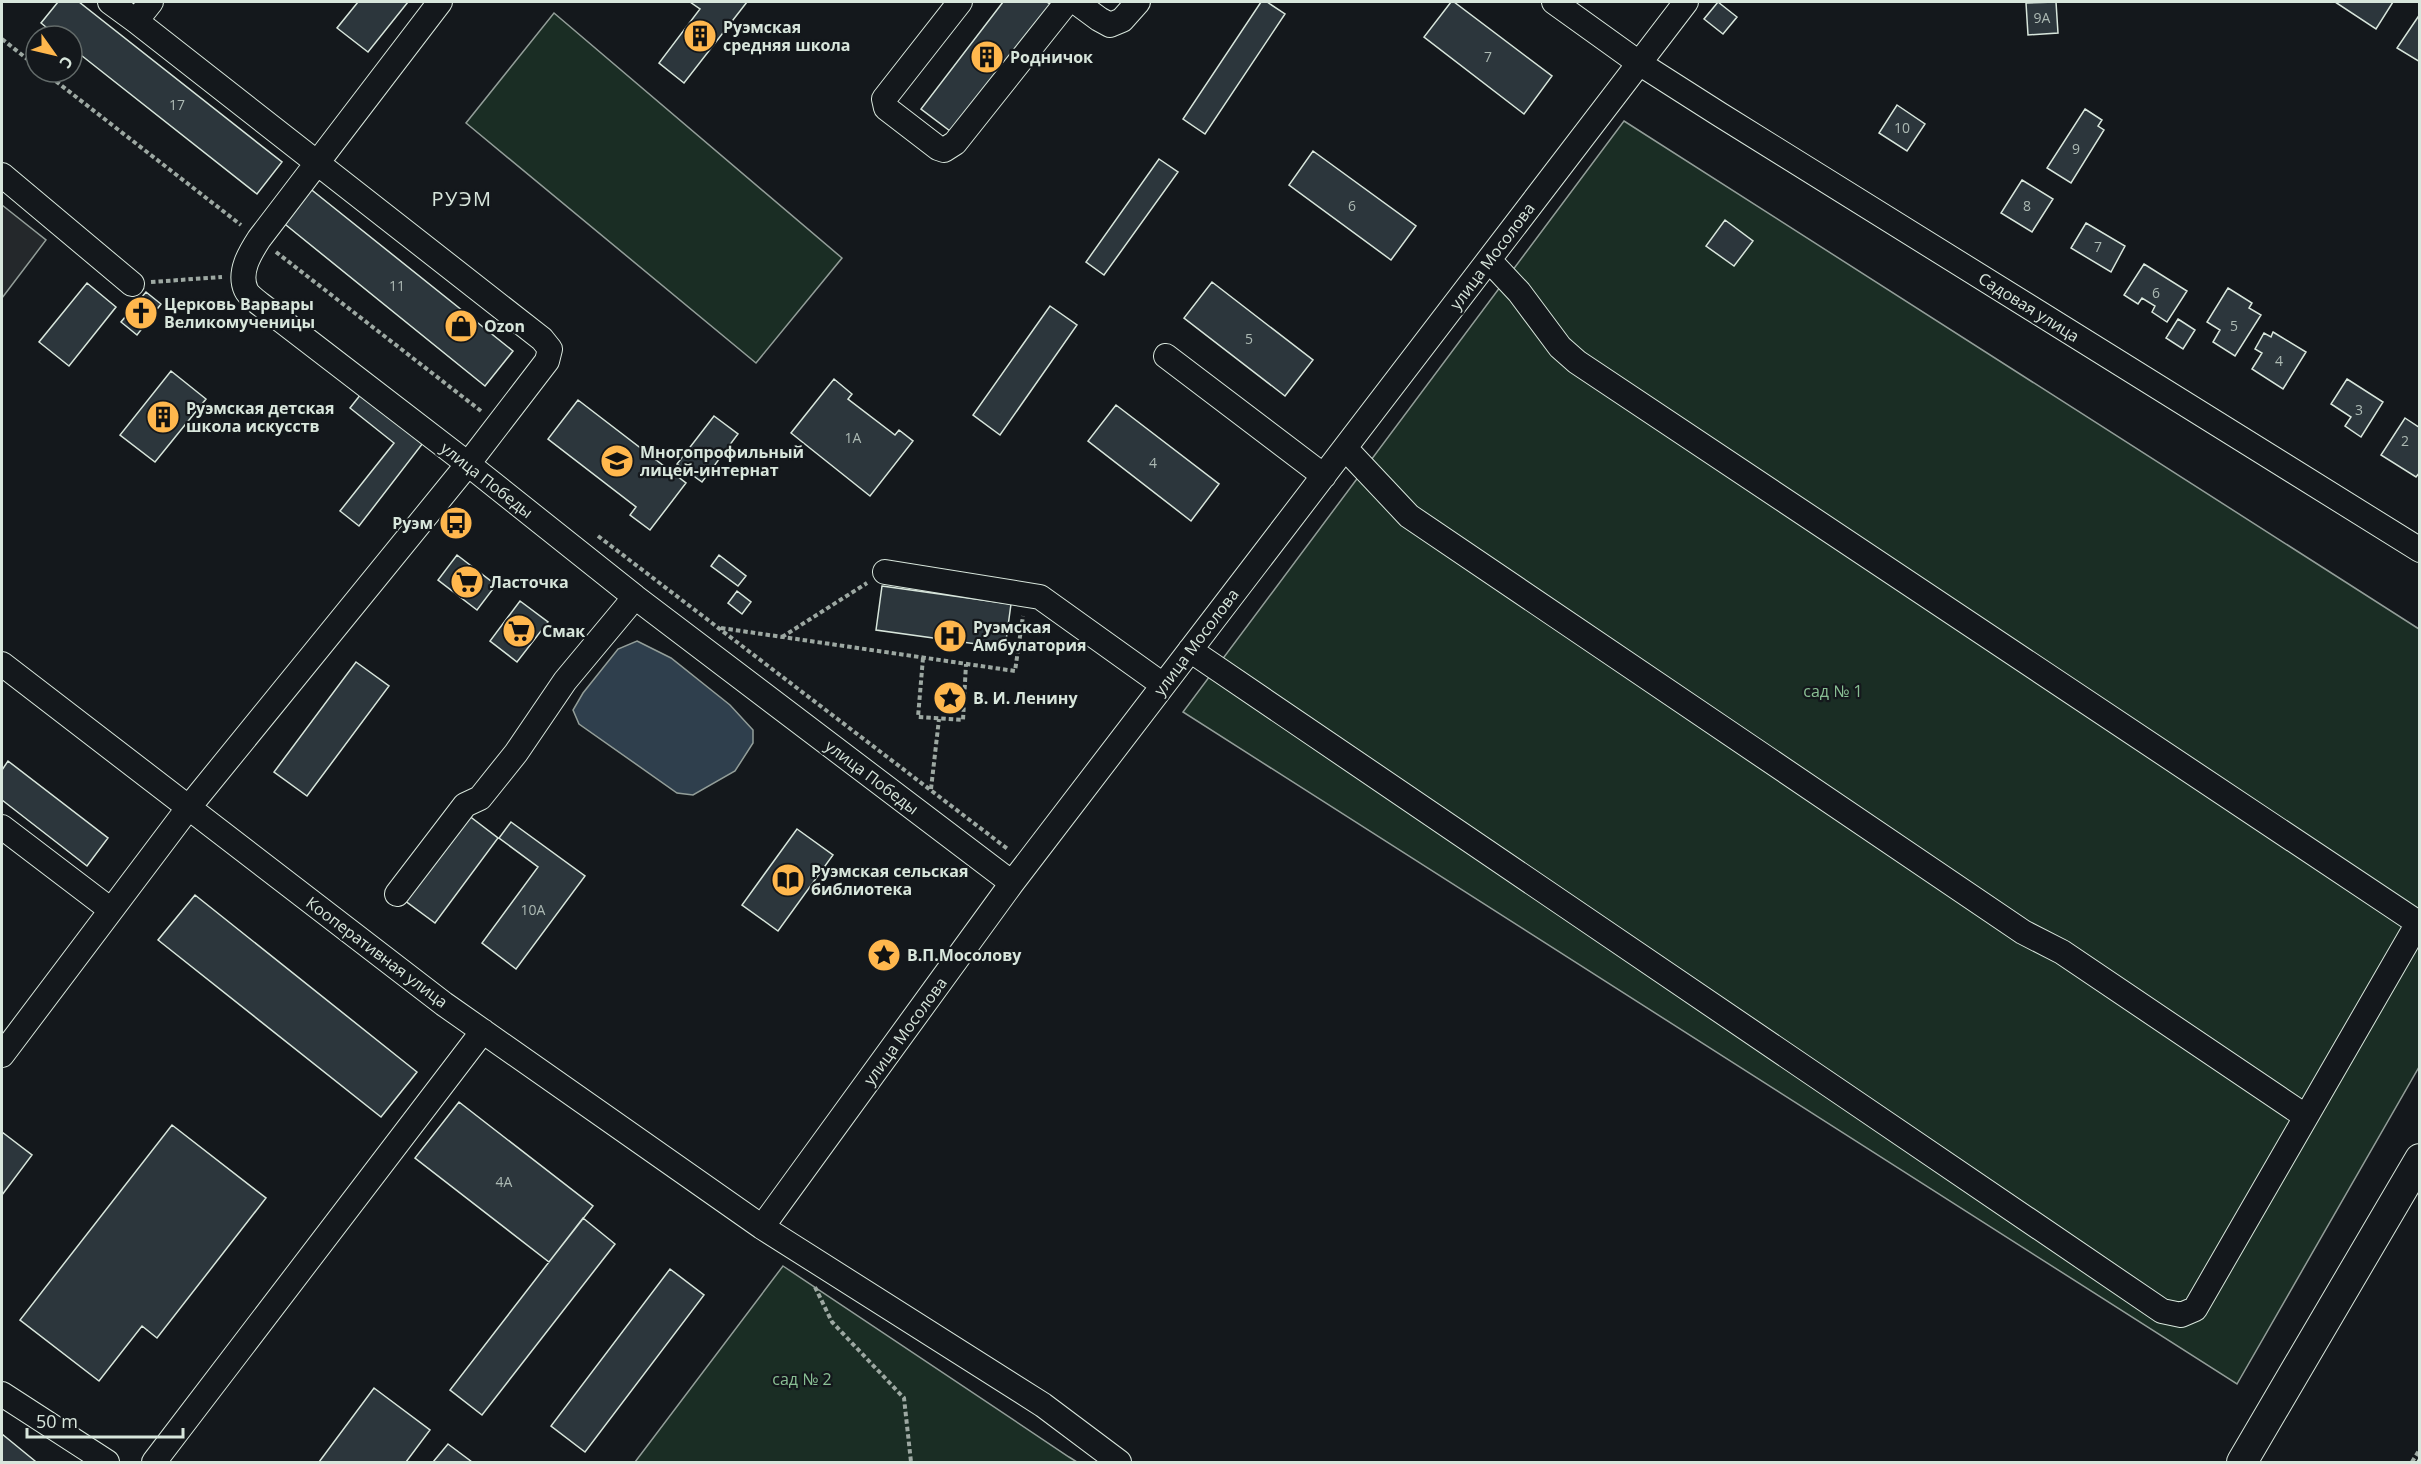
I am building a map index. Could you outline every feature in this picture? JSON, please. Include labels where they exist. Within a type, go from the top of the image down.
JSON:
[{"type":"main road","points":[[2242,1462],[2420,1159]]},
{"type":"street","points":[[2,1054],[189,807],[433,503],[468,464],[547,361],[550,349],[542,339],[110,2]]},
{"type":"street","points":[[135,21],[151,2]]},
{"type":"street","points":[[243,276],[248,256],[259,239],[440,2]]},
{"type":"street","points":[[960,2],[884,99],[886,108],[938,148],[944,150],[955,143],[1067,2]]},
{"type":"street","points":[[1076,2],[1110,25],[1122,20],[1138,2]]},
{"type":"street","name":"Садовая улица","points":[[1554,2],[1639,63],[2420,550]]},
{"type":"street","name":"улица Мосолова","points":[[762,1227],[1027,863],[1686,2]]},
{"type":"street","points":[[2,175],[132,284]]},
{"type":"street","points":[[1190,650],[2162,1311],[2181,1315],[2195,1309],[2419,921],[1577,362],[1560,347],[1519,292],[1489,260]]},
{"type":"street","name":"улица Победы","points":[[243,276],[246,290],[260,304],[468,464],[634,597],[1012,883]]},
{"type":"street","points":[[1166,356],[1324,476]]},
{"type":"street","points":[[1345,448],[1409,516],[2024,932],[2062,952],[2306,1116]]},
{"type":"street","points":[[885,572],[1040,597],[1163,685]]},
{"type":"street","points":[[397,894],[465,805],[480,798],[516,753],[565,681],[634,597]]},
{"type":"street","name":"Кооперативная улица","points":[[2,664],[444,1004],[762,1227],[1043,1405],[1119,1462]]},
{"type":"street","points":[[2,827],[111,910]]},
{"type":"street","points":[[153,1462],[483,1031]]},
{"type":"street","points":[[2,1394],[107,1462]]},
{"type":"path","points":[[2,39],[24,56]]},
{"type":"path","points":[[132,284],[243,276]]},
{"type":"path","points":[[595,534],[1027,863]]},
{"type":"path","points":[[781,637],[885,572]]},
{"type":"path","points":[[718,628],[1016,671],[1026,594]]},
{"type":"path","points":[[923,658],[918,717],[963,720],[966,664]]},
{"type":"path","points":[[931,790],[939,718]]},
{"type":"path","points":[[803,1252],[815,1288],[832,1322],[904,1398],[911,1462]]},
{"type":"path","points":[[2412,1462],[2420,1449]]},
{"type":"green space","points":[[554,13],[842,258],[756,363],[466,123]]},
{"type":"green space","name":"сад № 1","points":[[1624,121],[2419,629],[2419,1067],[2237,1384],[1183,712]]},
{"type":"green space","name":"сад № 2","points":[[783,1266],[1069,1457],[1077,1462],[635,1462]]},
{"type":"shaded area","points":[[2,205],[46,240],[2,298]]},
{"type":"water","points":[[637,641],[671,658],[730,705],[753,730],[753,743],[735,771],[693,795],[677,793],[579,724],[573,710],[583,693],[618,649]]},
{"type":"building","points":[[58,2],[79,2],[282,162],[257,194],[84,57],[84,24],[41,23]]},
{"type":"building","points":[[358,2],[408,2],[368,52],[337,28]]},
{"type":"building","name":"Руэмская средняя школа","points":[[690,2],[747,2],[684,83],[659,63],[700,9]]},
{"type":"building","name":"Родничок","points":[[1003,2],[1047,2],[1052,5],[954,134],[921,109]]},
{"type":"building","points":[[1261,2],[1267,2],[1285,14],[1205,134],[1183,119]]},
{"type":"building","points":[[1451,2],[1552,76],[1524,114],[1424,37]]},
{"type":"building","points":[[1718,2],[1737,17],[1723,34],[1704,19]]},
{"type":"building","points":[[2056,2],[2058,33],[2028,35],[2026,3]]},
{"type":"building","points":[[2335,2],[2393,2],[2376,29]]},
{"type":"building","points":[[2420,14],[2420,62],[2397,48]]},
{"type":"building","points":[[1897,105],[1925,124],[1907,151],[1879,133]]},
{"type":"building","points":[[2085,109],[2102,120],[2098,126],[2104,130],[2071,183],[2047,168]]},
{"type":"building","points":[[1313,151],[1416,226],[1391,260],[1289,185]]},
{"type":"building","points":[[1159,159],[1178,172],[1104,275],[1086,262]]},
{"type":"building","points":[[2022,180],[2053,199],[2032,232],[2001,213]]},
{"type":"building","points":[[308,187],[513,351],[485,386],[281,221]]},
{"type":"building","points":[[1725,220],[1753,241],[1734,266],[1706,246]]},
{"type":"building","points":[[2086,223],[2125,246],[2111,272],[2071,248]]},
{"type":"building","points":[[2144,264],[2187,291],[2167,322],[2152,312],[2155,306],[2142,298],[2138,304],[2124,295]]},
{"type":"building","points":[[1212,282],[1313,360],[1285,396],[1184,318]]},
{"type":"building","points":[[87,283],[116,307],[69,366],[39,342]]},
{"type":"building","points":[[2228,288],[2252,303],[2249,308],[2261,315],[2235,356],[2213,342],[2220,330],[2207,322]]},
{"type":"building","name":"Церковь Варвары Великомученицы","points":[[146,292],[161,304],[137,335],[121,322]]},
{"type":"building","points":[[1050,306],[1077,325],[1000,435],[973,415]]},
{"type":"building","points":[[2178,319],[2195,330],[2183,349],[2166,338]]},
{"type":"building","points":[[2273,332],[2306,352],[2283,389],[2252,369],[2262,353],[2255,349],[2264,333],[2271,337]]},
{"type":"building","name":"Руэмская детская школа искусств","points":[[171,371],[206,399],[155,462],[120,435]]},
{"type":"building","points":[[834,379],[852,394],[848,399],[895,435],[899,430],[913,441],[870,496],[791,433]]},
{"type":"building","points":[[2347,379],[2383,402],[2361,437],[2345,426],[2351,417],[2331,404]]},
{"type":"building","points":[[361,394],[423,443],[359,526],[340,511],[394,443],[350,408]]},
{"type":"building","name":"Многопрофильный лицей-интернат","points":[[578,400],[686,483],[650,530],[630,515],[636,507],[548,439]]},
{"type":"building","points":[[1116,405],[1219,484],[1191,521],[1088,441]]},
{"type":"building","points":[[714,416],[738,434],[702,482],[677,464]]},
{"type":"building","points":[[2405,418],[2420,428],[2420,472],[2416,477],[2381,455]]},
{"type":"building","name":"Ласточка","points":[[457,555],[496,585],[477,610],[438,580]]},
{"type":"building","points":[[719,555],[746,576],[738,586],[711,566]]},
{"type":"building","points":[[882,586],[1011,604],[1005,648],[876,630]]},
{"type":"building","points":[[737,591],[751,602],[742,614],[728,603]]},
{"type":"building","name":"Смак","points":[[520,601],[548,622],[517,662],[490,641]]},
{"type":"building","points":[[356,662],[389,686],[307,796],[274,772]]},
{"type":"building","points":[[8,761],[108,838],[87,866],[2,800],[2,770]]},
{"type":"building","points":[[468,815],[498,838],[435,923],[404,900]]},
{"type":"building","points":[[511,822],[585,876],[516,969],[482,943],[538,867],[499,838]]},
{"type":"building","name":"Руэмская сельская библиотека","points":[[797,829],[833,855],[778,931],[742,905]]},
{"type":"building","points":[[195,895],[417,1072],[381,1117],[158,940]]},
{"type":"building","points":[[459,1102],[593,1206],[549,1262],[415,1158]]},
{"type":"building","points":[[172,1125],[266,1198],[157,1338],[142,1326],[99,1381],[20,1320]]},
{"type":"building","points":[[2,1132],[32,1155],[2,1195]]},
{"type":"building","points":[[583,1218],[615,1244],[482,1415],[450,1390]]},
{"type":"building","points":[[670,1269],[704,1295],[585,1452],[551,1426]]},
{"type":"building","points":[[374,1388],[430,1430],[406,1462],[319,1462]]},
{"type":"building","points":[[2,1434],[35,1461],[2,1462]]},
{"type":"building","points":[[448,1444],[472,1462],[433,1462]]},
{"type":"fence","points":[[2417,1462],[2420,1457]]},
{"type":"place","name":"Руэмская средняя школа","points":[[700,36]]},
{"type":"place","name":"Родничок","points":[[987,57]]},
{"type":"place","name":"Церковь Варвары Великомученицы","points":[[141,313]]},
{"type":"place","name":"Ozon","points":[[461,326]]},
{"type":"place","name":"Руэмская детская школа искусств","points":[[163,417]]},
{"type":"place","name":"Многопрофильный лицей-интернат","points":[[617,461]]},
{"type":"place","name":"Руэм","points":[[456,523]]},
{"type":"place","name":"Ласточка","points":[[467,582]]},
{"type":"place","name":"Смак","points":[[519,631]]},
{"type":"place","name":"Руэмская Амбулатория","points":[[950,636]]},
{"type":"place","name":"В. И. Ленину","points":[[950,698]]},
{"type":"place","name":"Руэмская сельская библиотека","points":[[788,880]]},
{"type":"place","name":"В.П.Мосолову","points":[[884,955]]},
{"type":"district","name":"РУЭМ","points":[[462,199]]}]
